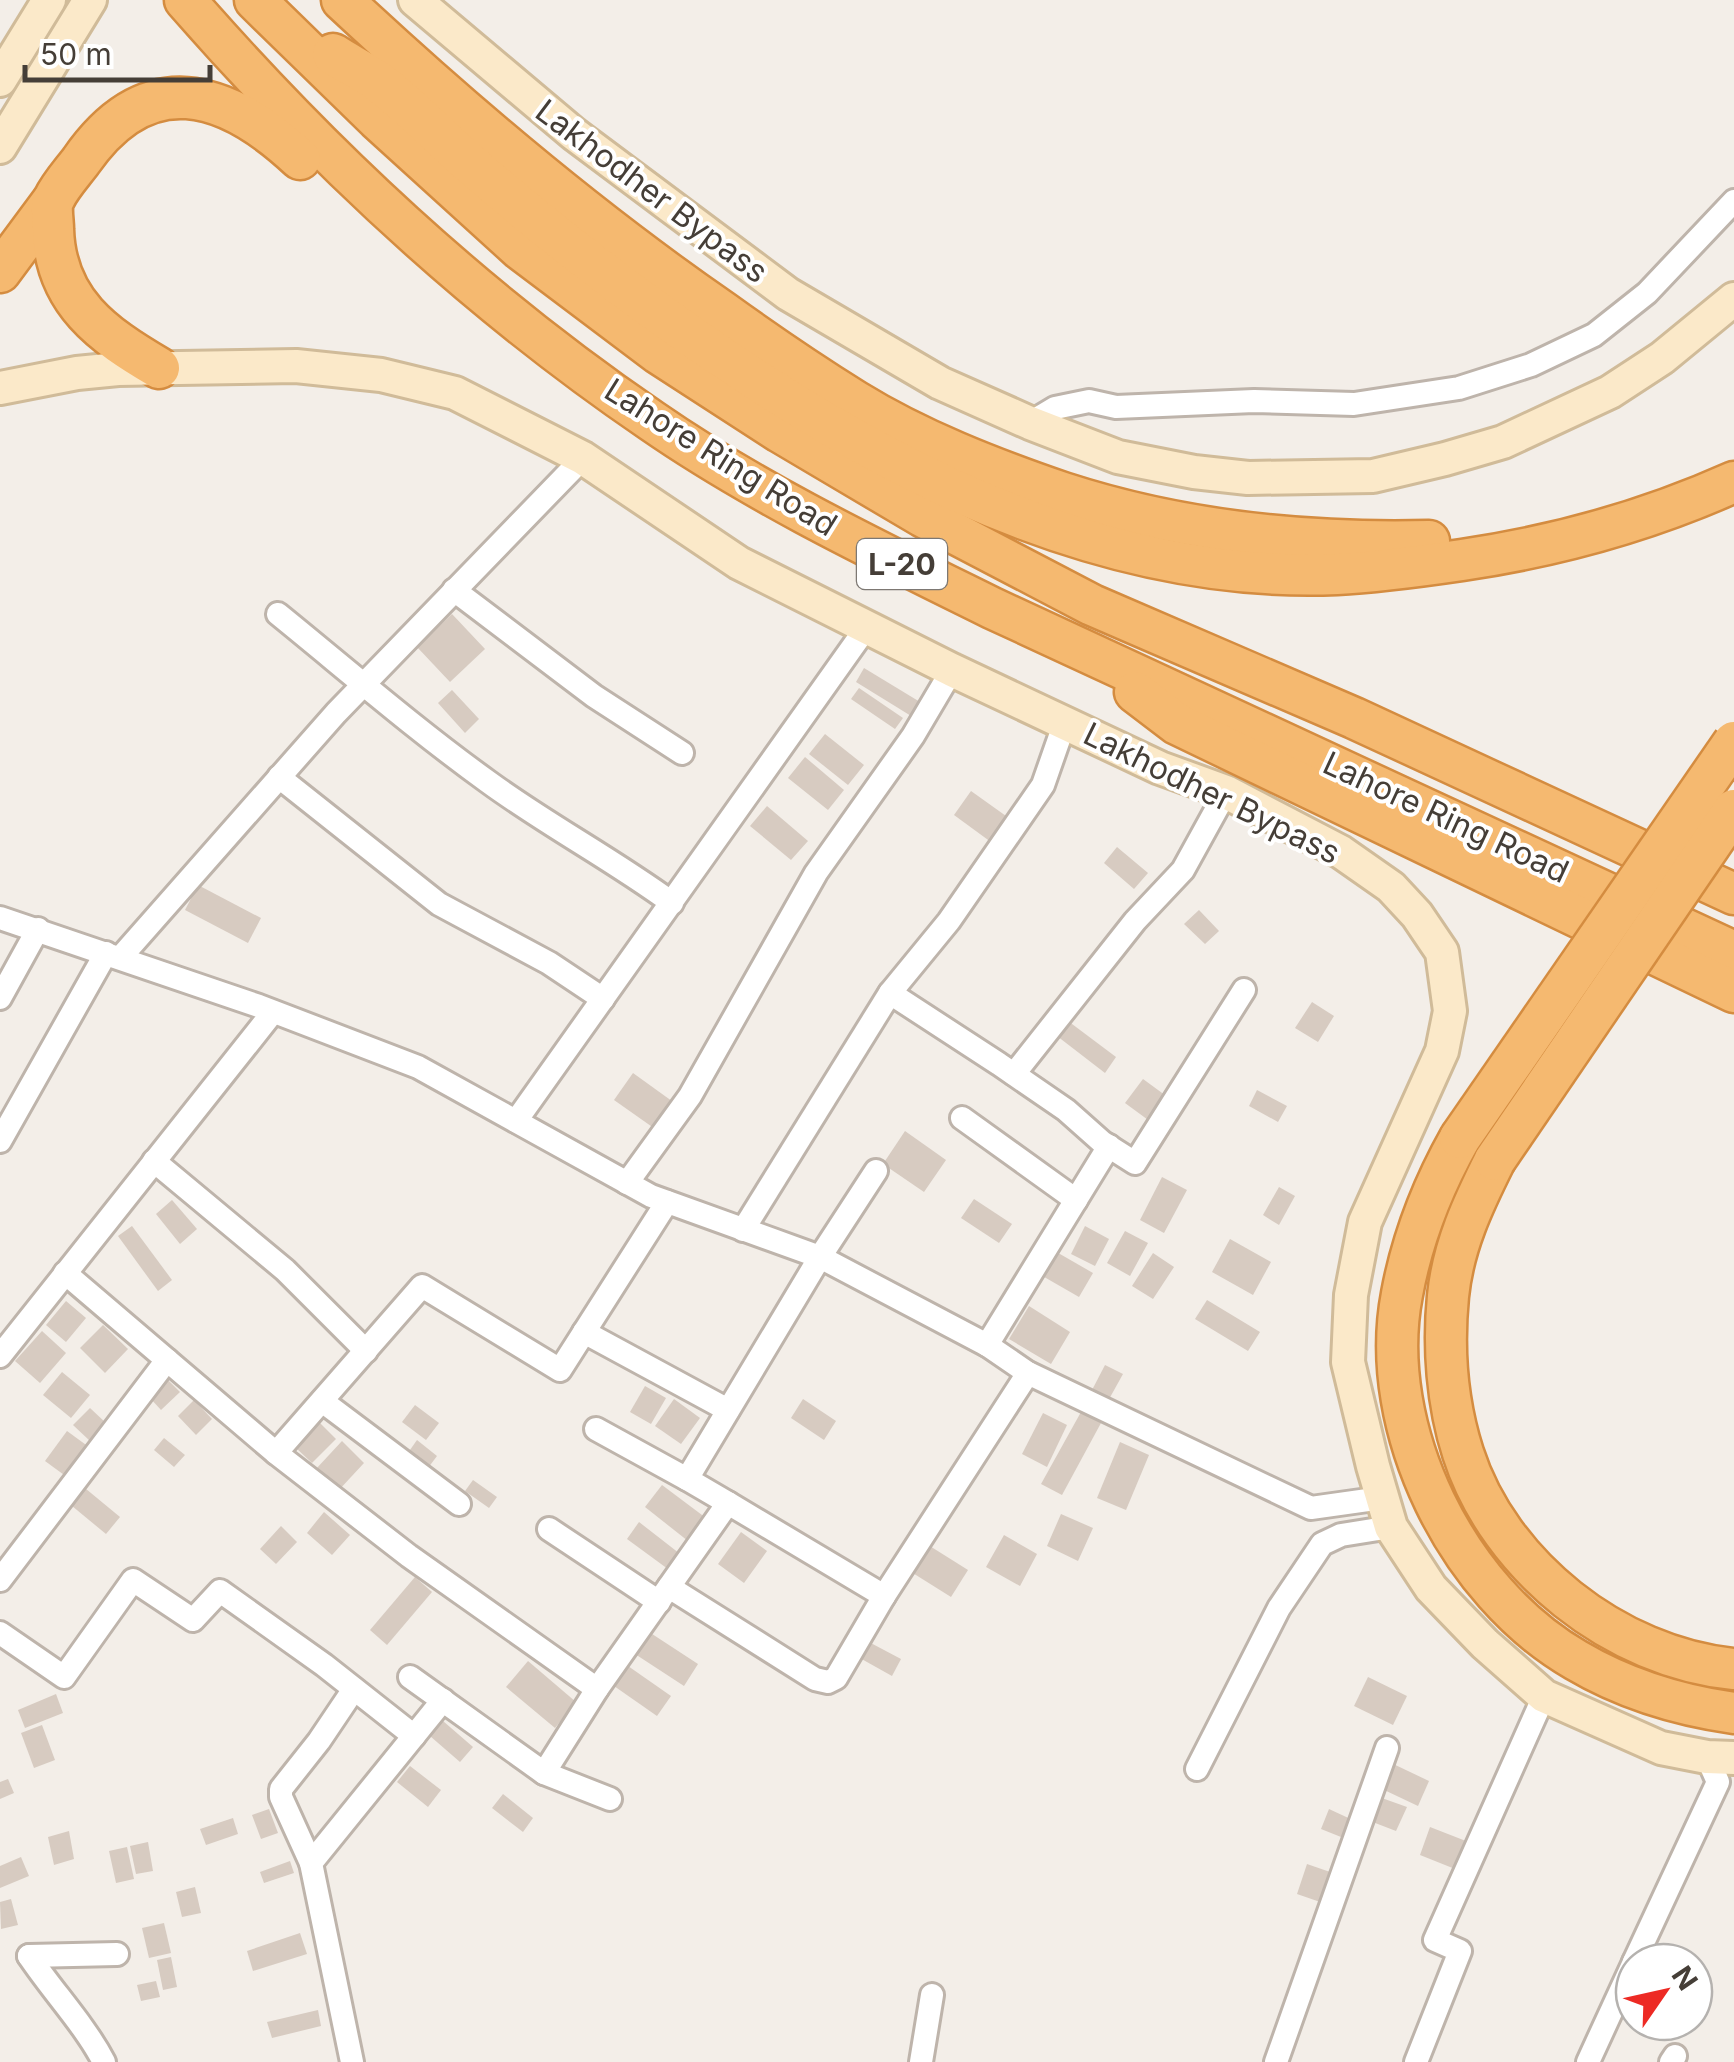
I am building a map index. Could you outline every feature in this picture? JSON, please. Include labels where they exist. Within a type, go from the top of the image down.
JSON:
[{"type":"highway","name":"Lahore Ring Road","points":[[185,0],[244,68],[339,164],[439,256],[548,345],[654,423],[889,558],[1734,952]]},
{"type":"highway","points":[[342,0],[504,144],[670,276],[858,403],[979,461],[1131,512],[1284,537],[1360,542],[1429,542],[1517,532],[1678,504]]},
{"type":"highway","name":"Lahore Ring Road","points":[[263,8],[377,120],[520,249],[658,353],[780,432],[922,516],[1092,605],[1354,718],[1734,894]]},
{"type":"highway","points":[[263,8],[380,84],[555,234],[710,349],[788,400],[900,464],[1013,514],[1148,556],[1210,566],[1336,574],[1410,567],[1542,546],[1610,530],[1734,482]]},
{"type":"highway","points":[[0,272],[96,139],[121,117],[139,107],[178,98],[220,103],[243,113],[282,142],[484,321],[617,422],[749,506],[879,578],[992,608]]},
{"type":"highway","points":[[52,202],[53,245],[72,296],[100,330],[159,368]]},
{"type":"highway","points":[[1072,644],[1176,724],[1734,992]]},
{"type":"highway","points":[[1734,742],[1460,1138],[1440,1174],[1401,1296],[1398,1348],[1402,1404],[1416,1461],[1436,1507],[1478,1571],[1507,1604],[1574,1659],[1632,1688],[1684,1706],[1734,1713]]},
{"type":"highway","points":[[1734,810],[1495,1160],[1459,1239],[1448,1292],[1446,1332],[1447,1372],[1463,1453],[1508,1538],[1542,1577],[1588,1614],[1670,1655],[1713,1667],[1734,1668]]},
{"type":"main road","points":[[0,80],[49,0]]},
{"type":"main road","name":"Lakhodher Bypass","points":[[414,0],[574,134],[788,294],[940,383],[1118,457],[1248,478],[1373,476],[1503,442],[1561,418],[1662,358],[1734,299]]},
{"type":"main road","points":[[0,146],[81,14]]},
{"type":"main road","name":"Lakhodher Bypass","points":[[0,388],[77,373],[296,366],[381,375],[455,392],[583,458],[740,563],[952,670],[1160,768],[1226,792],[1341,852],[1391,887],[1418,915],[1442,952],[1450,1011],[1442,1051],[1365,1222],[1351,1295],[1348,1362],[1387,1512],[1432,1588],[1544,1696],[1660,1748],[1727,1759]]},
{"type":"street","points":[[1030,423],[1055,408],[1089,401],[1116,407],[1254,401],[1354,404],[1459,388],[1531,364],[1594,335],[1648,293],[1734,201]]},
{"type":"street","points":[[0,1141],[113,955],[364,684],[583,458]]},
{"type":"street","points":[[454,590],[594,696],[682,752]]},
{"type":"street","points":[[278,614],[487,781],[672,902]]},
{"type":"street","points":[[516,1121],[866,628]]},
{"type":"street","points":[[627,1183],[690,1096],[816,873],[913,736],[952,670]]},
{"type":"street","points":[[743,1230],[890,993],[949,921],[1043,785],[1065,722]]},
{"type":"street","points":[[278,777],[439,904],[549,963],[603,999]]},
{"type":"street","points":[[1014,1074],[1135,920],[1183,870],[1226,792]]},
{"type":"street","points":[[0,918],[273,1012],[418,1067],[627,1183],[667,1202],[820,1257],[986,1345],[1028,1373],[1311,1508],[1387,1512]]},
{"type":"street","points":[[0,998],[38,930]]},
{"type":"street","points":[[890,993],[1066,1110],[1135,1163],[1244,990]]},
{"type":"street","points":[[0,1356],[273,1012]]},
{"type":"street","points":[[962,1118],[1076,1200]]},
{"type":"street","points":[[986,1345],[1109,1146]]},
{"type":"street","points":[[154,1161],[285,1270],[366,1351]]},
{"type":"street","points":[[686,1479],[876,1170]]},
{"type":"street","points":[[276,1453],[422,1286],[560,1370],[667,1202]]},
{"type":"street","points":[[66,1273],[276,1453],[408,1556],[597,1689]]},
{"type":"street","points":[[584,1332],[728,1410]]},
{"type":"street","points":[[0,1580],[167,1360]]},
{"type":"street","points":[[548,1528],[814,1679],[828,1682],[836,1678],[884,1596],[1028,1373]]},
{"type":"street","points":[[322,1401],[459,1504]]},
{"type":"street","points":[[596,1429],[884,1596]]},
{"type":"street","points":[[544,1773],[597,1689],[728,1503]]},
{"type":"street","points":[[1196,1769],[1279,1608],[1322,1544],[1387,1512]]},
{"type":"street","points":[[0,1633],[64,1677],[133,1580],[193,1620],[220,1591],[414,1736]]},
{"type":"street","points":[[410,1677],[544,1773],[610,1799]]},
{"type":"street","points":[[352,2062],[311,1863],[280,1797],[281,1789],[354,1689]]},
{"type":"street","points":[[1416,2062],[1460,1951],[1435,1940],[1544,1696]]},
{"type":"street","points":[[311,1863],[443,1700]]},
{"type":"street","points":[[1276,2062],[1388,1748]]},
{"type":"street","points":[[1643,1942],[1727,1759]]},
{"type":"street","points":[[104,2062],[92,2038],[29,1956],[117,1954]]},
{"type":"street","points":[[920,2062],[932,1995]]},
{"type":"street","points":[[1588,2062],[1614,2005]]},
{"type":"building","points":[[452,614],[485,649],[450,682],[417,647]]},
{"type":"building","points":[[864,668],[925,705],[916,719],[856,682]]},
{"type":"building","points":[[859,688],[903,718],[895,729],[851,699]]},
{"type":"building","points":[[452,690],[479,719],[465,733],[438,703]]},
{"type":"building","points":[[825,734],[864,765],[848,785],[809,754]]},
{"type":"building","points":[[805,757],[844,790],[828,810],[788,778]]},
{"type":"building","points":[[971,791],[1013,821],[995,845],[954,815]]},
{"type":"building","points":[[767,806],[808,841],[791,860],[750,826]]},
{"type":"building","points":[[1117,847],[1148,873],[1134,889],[1104,863]]},
{"type":"building","points":[[198,885],[261,918],[248,943],[185,910]]},
{"type":"building","points":[[1199,910],[1219,931],[1205,944],[1184,924]]},
{"type":"building","points":[[1312,1002],[1334,1016],[1318,1042],[1295,1028]]},
{"type":"building","points":[[1068,1021],[1116,1057],[1105,1073],[1057,1036]]},
{"type":"building","points":[[633,1073],[676,1104],[658,1131],[614,1100]]},
{"type":"building","points":[[1143,1079],[1173,1101],[1155,1125],[1125,1103]]},
{"type":"building","points":[[1257,1090],[1287,1106],[1278,1122],[1249,1106]]},
{"type":"building","points":[[905,1131],[946,1160],[924,1192],[883,1164]]},
{"type":"building","points":[[1162,1177],[1187,1190],[1164,1233],[1140,1220]]},
{"type":"building","points":[[1279,1187],[1295,1196],[1279,1225],[1263,1215]]},
{"type":"building","points":[[974,1199],[1012,1224],[999,1243],[961,1218]]},
{"type":"building","points":[[172,1200],[197,1229],[180,1244],[156,1214]]},
{"type":"building","points":[[132,1226],[172,1280],[158,1291],[118,1236]]},
{"type":"building","points":[[1085,1226],[1109,1239],[1095,1266],[1071,1254]]},
{"type":"building","points":[[1125,1231],[1148,1243],[1130,1276],[1107,1263]]},
{"type":"building","points":[[1230,1239],[1271,1262],[1253,1295],[1212,1272]]},
{"type":"building","points":[[1053,1250],[1093,1273],[1079,1297],[1039,1274]]},
{"type":"building","points":[[1153,1253],[1174,1267],[1153,1299],[1132,1286]]},
{"type":"building","points":[[1207,1300],[1260,1332],[1248,1351],[1195,1319]]},
{"type":"building","points":[[66,1301],[86,1318],[66,1342],[46,1325]]},
{"type":"building","points":[[1029,1306],[1070,1332],[1051,1364],[1009,1339]]},
{"type":"building","points":[[103,1325],[128,1349],[105,1373],[80,1348]]},
{"type":"building","points":[[42,1331],[66,1353],[40,1383],[15,1361]]},
{"type":"building","points":[[1105,1365],[1123,1374],[1108,1401],[1091,1392]]},
{"type":"building","points":[[62,1372],[90,1395],[71,1418],[43,1395]]},
{"type":"building","points":[[168,1380],[180,1392],[161,1410],[150,1398]]},
{"type":"building","points":[[645,1386],[666,1398],[651,1424],[630,1412]]},
{"type":"building","points":[[674,1399],[700,1418],[681,1444],[655,1426]]},
{"type":"building","points":[[803,1399],[836,1421],[824,1440],[791,1418]]},
{"type":"building","points":[[194,1400],[212,1419],[196,1435],[178,1416]]},
{"type":"building","points":[[415,1405],[439,1423],[426,1440],[402,1422]]},
{"type":"building","points":[[90,1408],[107,1424],[90,1441],[73,1425]]},
{"type":"building","points":[[1081,1412],[1101,1423],[1062,1495],[1041,1484]]},
{"type":"building","points":[[1043,1413],[1067,1425],[1047,1467],[1022,1454]]},
{"type":"building","points":[[319,1422],[336,1439],[312,1463],[295,1447]]},
{"type":"building","points":[[67,1431],[93,1450],[71,1480],[45,1461]]},
{"type":"building","points":[[164,1438],[185,1455],[174,1467],[154,1450]]},
{"type":"building","points":[[417,1440],[437,1456],[425,1472],[405,1457]]},
{"type":"building","points":[[342,1441],[364,1463],[338,1491],[316,1469]]},
{"type":"building","points":[[1120,1442],[1149,1455],[1126,1510],[1097,1498]]},
{"type":"building","points":[[473,1480],[497,1497],[489,1508],[465,1491]]},
{"type":"building","points":[[80,1484],[120,1517],[106,1534],[66,1501]]},
{"type":"building","points":[[662,1485],[706,1518],[688,1541],[645,1507]]},
{"type":"building","points":[[324,1512],[350,1535],[332,1555],[307,1533]]},
{"type":"building","points":[[1061,1514],[1093,1528],[1078,1561],[1047,1546]]},
{"type":"building","points":[[639,1522],[684,1557],[672,1572],[627,1539]]},
{"type":"building","points":[[281,1526],[297,1542],[276,1564],[260,1549]]},
{"type":"building","points":[[741,1532],[767,1551],[744,1583],[718,1564]]},
{"type":"building","points":[[1004,1535],[1037,1554],[1020,1586],[986,1567]]},
{"type":"building","points":[[925,1543],[968,1570],[951,1597],[908,1570]]},
{"type":"building","points":[[415,1577],[432,1592],[387,1645],[370,1630]]},
{"type":"building","points":[[649,1632],[698,1664],[684,1686],[635,1654]]},
{"type":"building","points":[[867,1641],[901,1659],[892,1676],[858,1657]]},
{"type":"building","points":[[528,1661],[576,1702],[555,1728],[506,1687]]},
{"type":"building","points":[[628,1666],[671,1696],[657,1716],[614,1686]]},
{"type":"building","points":[[1368,1677],[1407,1696],[1393,1725],[1354,1706]]},
{"type":"building","points":[[56,1694],[63,1713],[25,1728],[18,1710]]},
{"type":"building","points":[[443,1721],[473,1747],[460,1762],[430,1736]]},
{"type":"building","points":[[42,1725],[55,1760],[34,1768],[21,1733]]},
{"type":"building","points":[[1387,1761],[1429,1781],[1418,1806],[1380,1788]]},
{"type":"building","points":[[410,1766],[441,1790],[428,1807],[397,1782]]},
{"type":"building","points":[[8,1779],[14,1793],[0,1799],[0,1782]]},
{"type":"building","points":[[503,1794],[533,1818],[523,1832],[492,1808]]},
{"type":"building","points":[[1379,1797],[1407,1807],[1396,1831],[1370,1821]]},
{"type":"building","points":[[269,1809],[278,1833],[261,1839],[252,1815]]},
{"type":"building","points":[[1329,1809],[1357,1822],[1351,1841],[1321,1829]]},
{"type":"building","points":[[233,1818],[238,1834],[206,1845],[200,1829]]},
{"type":"building","points":[[1430,1827],[1471,1843],[1460,1871],[1420,1855]]},
{"type":"building","points":[[69,1831],[74,1859],[54,1865],[48,1837]]},
{"type":"building","points":[[148,1842],[153,1871],[136,1874],[130,1846]]},
{"type":"building","points":[[127,1847],[134,1879],[116,1883],[109,1851]]},
{"type":"building","points":[[21,1857],[29,1876],[0,1888],[0,1866]]},
{"type":"building","points":[[290,1861],[294,1873],[264,1883],[260,1872]]},
{"type":"building","points":[[1307,1864],[1333,1873],[1323,1903],[1297,1894]]},
{"type":"building","points":[[195,1887],[201,1913],[182,1917],[176,1892]]},
{"type":"building","points":[[11,1899],[18,1925],[1,1929],[0,1902]]},
{"type":"building","points":[[164,1923],[171,1953],[149,1958],[142,1928]]},
{"type":"building","points":[[300,1933],[307,1954],[253,1971],[247,1951]]},
{"type":"building","points":[[171,1957],[177,1987],[163,1990],[157,1960]]},
{"type":"building","points":[[156,1981],[160,1997],[141,2001],[137,1985]]},
{"type":"building","points":[[318,2010],[321,2026],[272,2038],[267,2022]]}]
